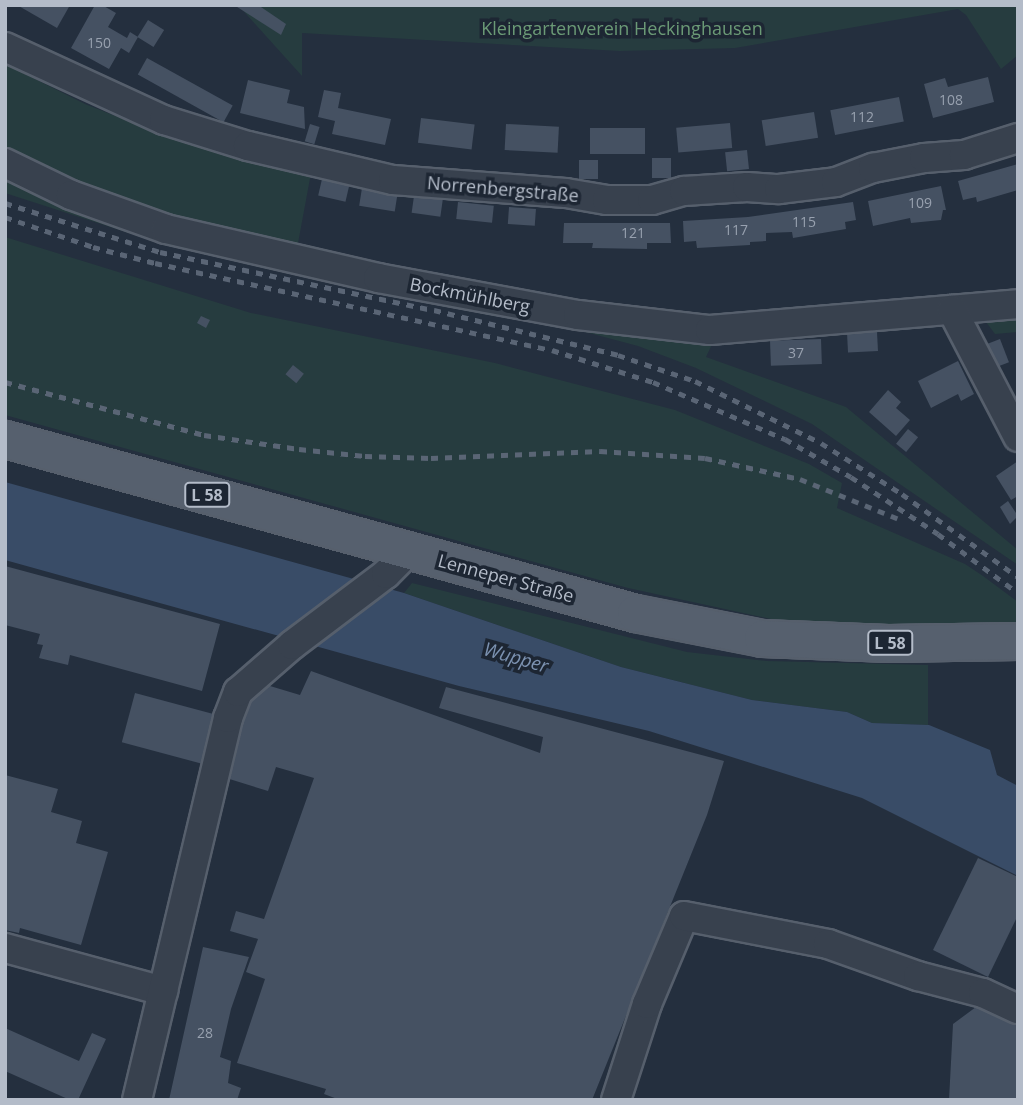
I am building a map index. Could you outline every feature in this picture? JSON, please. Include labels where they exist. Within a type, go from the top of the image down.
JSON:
[{"type":"main road","name":"Lenneper Straße","points":[[5,439],[398,562],[635,613],[762,638],[888,643],[1018,641]]},
{"type":"street","name":"Norrenbergstraße","points":[[5,47],[164,120],[248,146],[393,180],[566,193],[607,200],[652,200],[684,191],[747,187],[779,189],[836,182],[873,168],[924,158],[964,155],[1018,138]]},
{"type":"street","name":"Bockmühlberg","points":[[5,163],[71,195],[166,229],[378,278],[578,315],[710,330],[1018,304]]},
{"type":"street","points":[[952,310],[1018,437]]},
{"type":"street","points":[[138,1100],[228,718],[238,692],[292,645],[398,562]]},
{"type":"street","points":[[616,1100],[648,1004],[684,916],[828,944],[918,976],[983,993],[1018,1009]]},
{"type":"street","points":[[5,948],[163,991]]},
{"type":"green space","name":"Kleingartenverein Heckinghausen","points":[[238,5],[1018,5],[1018,55],[1001,69],[966,15],[958,9],[735,48],[620,51],[302,33],[302,76]]},
{"type":"green space","points":[[5,64],[85,104],[151,130],[224,154],[311,173],[296,254],[150,214],[5,155]]},
{"type":"green space","points":[[5,169],[165,238],[163,244],[5,193]]},
{"type":"green space","points":[[5,237],[251,313],[495,363],[675,410],[809,464],[842,483],[837,508],[965,564],[1018,602],[1018,623],[874,625],[780,621],[628,588],[5,415]]},
{"type":"green space","points":[[1018,312],[1018,332],[995,334],[980,314]]},
{"type":"green space","points":[[529,317],[714,340],[706,357],[846,407],[1018,550],[1018,565],[812,424],[696,368],[638,346]]},
{"type":"green space","points":[[412,583],[687,652],[767,661],[928,665],[928,725],[872,723],[847,712],[752,700],[621,667],[404,593]]},
{"type":"water","name":"Wupper","points":[[5,482],[404,593],[621,667],[752,700],[847,712],[872,723],[929,725],[990,750],[997,775],[1018,786],[1018,876],[862,798],[649,731],[459,686],[5,560]]},
{"type":"building","points":[[17,5],[70,5],[57,28]]},
{"type":"building","points":[[95,5],[102,5],[116,13],[108,27],[127,38],[130,32],[138,37],[129,53],[121,48],[109,69],[71,48]]},
{"type":"building","points":[[234,5],[258,5],[286,24],[281,35]]},
{"type":"building","points":[[148,20],[164,30],[154,47],[137,37]]},
{"type":"building","points":[[147,58],[233,106],[224,122],[138,75]]},
{"type":"building","points":[[988,77],[994,102],[933,118],[924,84],[945,78],[948,87]]},
{"type":"building","points":[[248,80],[290,90],[287,103],[304,107],[305,129],[240,113]]},
{"type":"building","points":[[324,90],[341,93],[338,108],[391,119],[385,145],[332,134],[335,121],[318,117]]},
{"type":"building","points":[[899,97],[904,122],[835,135],[830,110]]},
{"type":"building","points":[[814,112],[818,138],[766,146],[762,120]]},
{"type":"building","points":[[421,118],[475,125],[472,149],[418,143]]},
{"type":"building","points":[[730,123],[732,148],[678,153],[676,128]]},
{"type":"building","points":[[310,124],[320,127],[314,144],[305,141]]},
{"type":"building","points":[[506,124],[559,127],[558,153],[505,150]]},
{"type":"building","points":[[590,128],[645,128],[645,154],[590,154]]},
{"type":"building","points":[[747,150],[749,169],[727,171],[725,152]]},
{"type":"building","points":[[652,158],[671,158],[671,178],[652,178]]},
{"type":"building","points":[[579,160],[598,160],[598,179],[579,179]]},
{"type":"building","points":[[1018,164],[1018,190],[977,202],[976,197],[963,200],[958,181]]},
{"type":"building","points":[[322,179],[349,185],[345,202],[318,196]]},
{"type":"building","points":[[941,186],[946,210],[943,210],[941,220],[911,223],[910,218],[873,226],[868,201]]},
{"type":"building","points":[[362,188],[398,194],[395,211],[359,206]]},
{"type":"building","points":[[414,196],[443,200],[440,217],[412,213]]},
{"type":"building","points":[[458,202],[494,206],[492,223],[456,219]]},
{"type":"building","points":[[853,202],[856,220],[845,222],[846,229],[793,238],[792,232],[766,233],[766,241],[750,242],[750,245],[697,248],[696,241],[684,242],[683,221],[748,217]]},
{"type":"building","points":[[509,207],[536,209],[535,226],[508,224]]},
{"type":"building","points":[[564,223],[670,223],[671,243],[647,243],[647,249],[592,248],[593,243],[563,243]]},
{"type":"building","points":[[201,316],[210,320],[206,328],[197,323]]},
{"type":"building","points":[[877,332],[878,351],[848,353],[847,334]]},
{"type":"building","points":[[821,339],[822,364],[771,366],[770,341]]},
{"type":"building","points":[[1000,339],[1009,362],[994,368],[985,345]]},
{"type":"building","points":[[958,361],[974,394],[961,401],[958,394],[931,408],[918,381]]},
{"type":"building","points":[[293,365],[304,374],[296,383],[285,374]]},
{"type":"building","points":[[888,390],[901,402],[896,408],[910,420],[896,436],[869,412]]},
{"type":"building","points":[[908,429],[918,437],[906,452],[896,444]]},
{"type":"building","points":[[1018,461],[1018,496],[1011,500],[996,476]]},
{"type":"building","points":[[1008,501],[1018,516],[1010,524],[1000,507]]},
{"type":"building","points":[[5,566],[220,624],[202,691],[70,655],[68,665],[39,658],[43,645],[37,644],[40,634],[5,625]]},
{"type":"building","points":[[311,671],[540,753],[543,737],[439,708],[446,687],[724,761],[707,815],[592,1100],[340,1100],[324,1094],[326,1089],[237,1063],[265,979],[246,972],[258,939],[230,931],[236,911],[264,919],[314,778],[276,767],[268,791],[223,777],[249,701],[260,683],[300,695]]},
{"type":"building","points":[[135,693],[216,715],[203,764],[122,742]]},
{"type":"building","points":[[5,775],[58,789],[51,812],[82,821],[76,843],[108,852],[81,945],[20,928],[19,933],[5,930]]},
{"type":"building","points":[[978,858],[1018,877],[1018,915],[988,977],[933,950]]},
{"type":"building","points":[[203,947],[249,957],[231,1009],[220,1057],[231,1061],[228,1083],[241,1088],[237,1100],[169,1100]]},
{"type":"building","points":[[977,1003],[1018,1019],[1018,1100],[949,1100],[953,1024],[976,1007]]},
{"type":"building","points":[[5,1028],[79,1061],[92,1033],[106,1039],[78,1100],[70,1100],[5,1071]]},
{"type":"railway","points":[[5,203],[160,252],[434,310],[618,355],[695,381],[821,443],[902,494],[1018,577]]},
{"type":"railway","points":[[5,217],[93,247],[155,263],[552,350],[653,382],[785,439],[851,477],[938,534],[1018,593]]},
{"type":"railway","points":[[5,382],[204,435],[299,449],[365,456],[431,458],[600,451],[705,458],[800,479],[904,521]]}]
